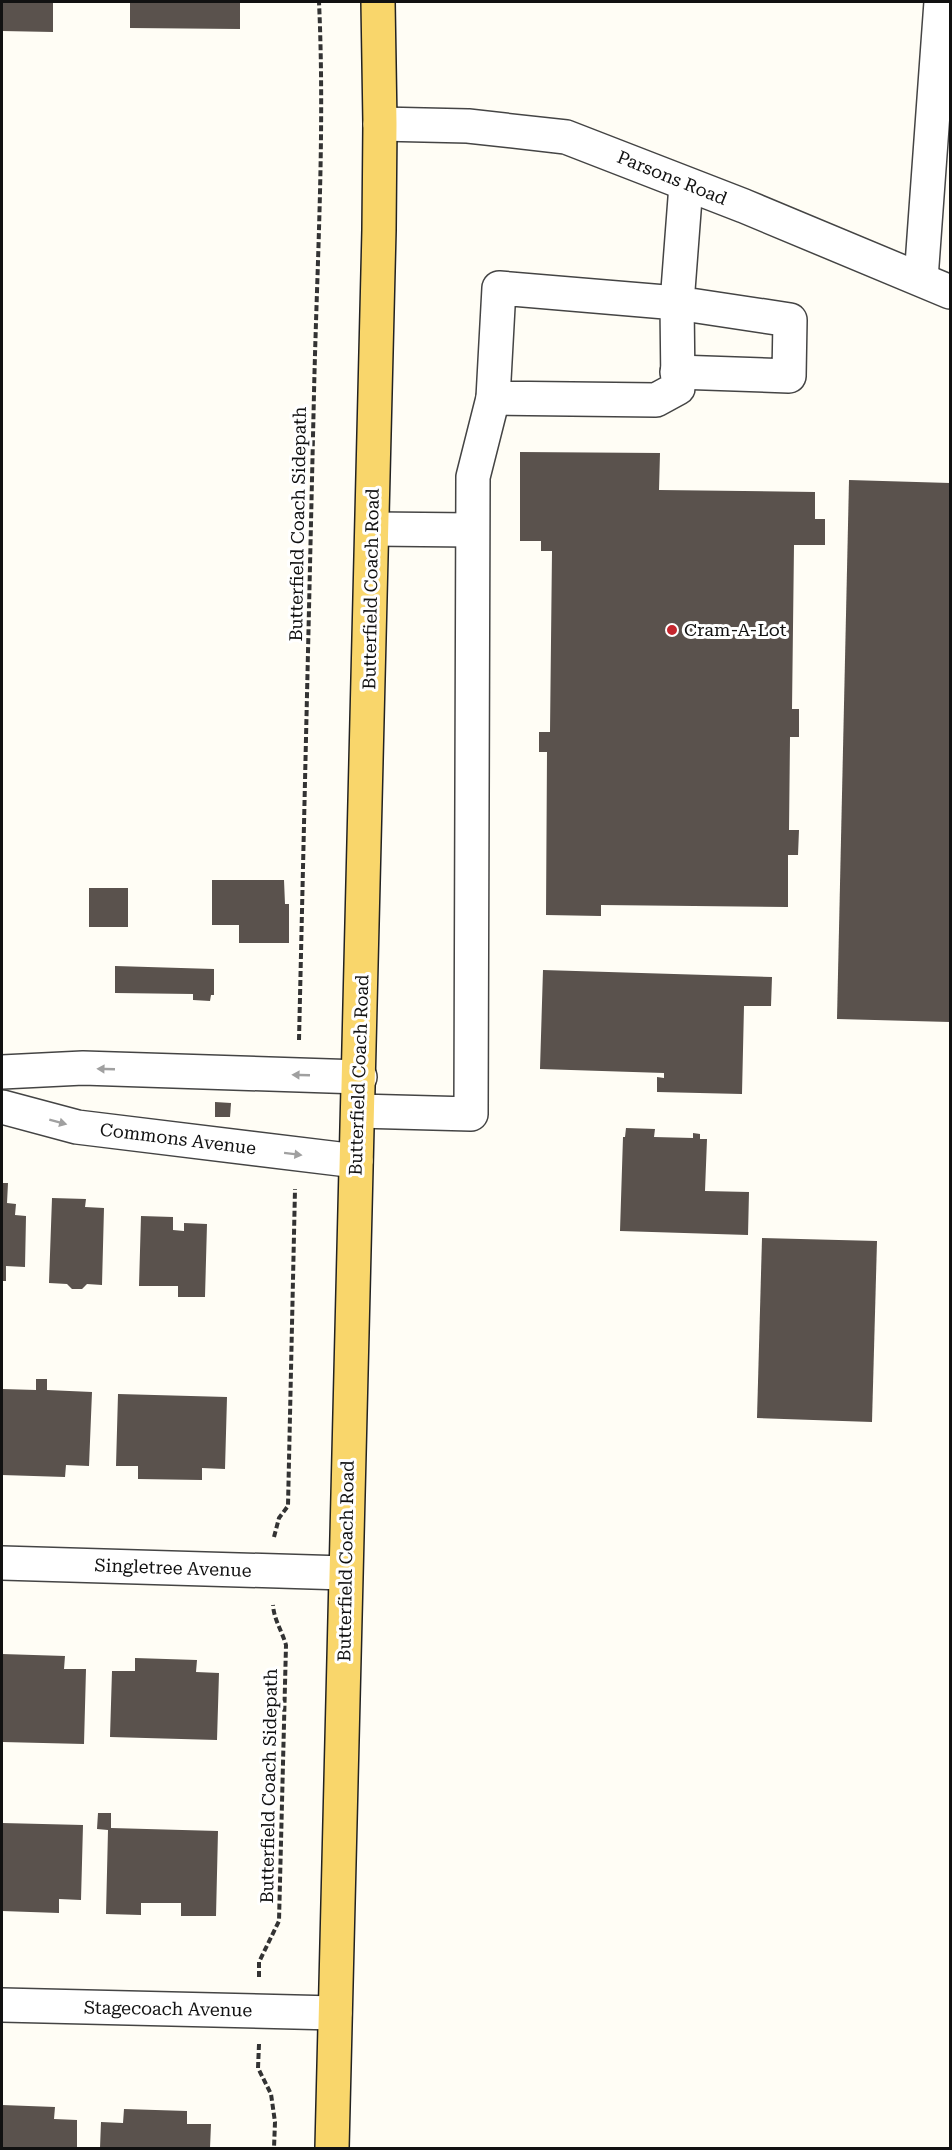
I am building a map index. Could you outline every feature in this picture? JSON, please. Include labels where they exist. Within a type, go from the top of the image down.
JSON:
[{"type":"main road","name":"Butterfield Coach Road","points":[[332,2148],[373,529],[380,124],[378,2]]},
{"type":"street","points":[[921,279],[941,2]]},
{"type":"street","name":"Parsons Road","points":[[380,124],[468,126],[566,137],[951,292]]},
{"type":"street","points":[[493,398],[656,399],[678,388],[677,303],[686,185]]},
{"type":"street","points":[[358,1111],[471,1114],[473,477],[493,398],[499,288],[677,303],[790,320],[789,376],[677,372]]},
{"type":"street","points":[[373,529],[472,530]]},
{"type":"street","points":[[2,1072],[83,1068],[360,1077]]},
{"type":"street","name":"Commons Avenue","points":[[2,1107],[77,1127],[356,1161]]},
{"type":"street","name":"Singletree Avenue","points":[[2,1563],[345,1573]]},
{"type":"street","name":"Stagecoach Avenue","points":[[2,2005],[335,2013]]},
{"type":"path","name":"Butterfield Coach Sidepath","points":[[299,1047],[322,150],[319,2]]},
{"type":"path","points":[[274,1532],[279,1518],[288,1506],[295,1180]]},
{"type":"path","name":"Butterfield Coach Sidepath","points":[[259,1962],[279,1921],[286,1645],[273,1609]]},
{"type":"path","points":[[258,2068],[271,2094],[275,2122],[274,2148]]},
{"type":"building","points":[[2,2],[53,2],[53,32],[2,31]]},
{"type":"building","points":[[130,2],[240,2],[240,29],[130,28]]},
{"type":"building","name":"Cram-A-Lot","points":[[520,452],[660,453],[659,490],[815,492],[815,519],[825,519],[825,545],[794,545],[792,709],[799,709],[799,737],[790,737],[789,830],[799,830],[798,855],[788,855],[788,907],[601,905],[601,916],[546,915],[547,752],[539,752],[539,732],[550,732],[552,551],[541,551],[541,541],[520,541]]},
{"type":"building","points":[[849,480],[950,483],[950,1022],[837,1019]]},
{"type":"building","points":[[212,880],[284,880],[285,904],[289,904],[289,943],[239,943],[239,925],[212,925]]},
{"type":"building","points":[[89,888],[128,888],[128,927],[89,927]]},
{"type":"building","points":[[115,966],[214,969],[214,995],[211,995],[210,1001],[193,1000],[193,994],[115,993]]},
{"type":"building","points":[[543,970],[772,977],[771,1006],[744,1006],[742,1094],[657,1092],[657,1077],[664,1078],[664,1073],[540,1069]]},
{"type":"building","points":[[215,1102],[231,1103],[230,1117],[215,1117]]},
{"type":"building","points":[[626,1128],[655,1129],[654,1137],[693,1138],[693,1133],[700,1134],[700,1139],[707,1139],[705,1191],[749,1192],[748,1235],[620,1231],[623,1137],[625,1137]]},
{"type":"building","points":[[2,1183],[8,1183],[7,1203],[16,1204],[15,1215],[26,1216],[25,1267],[6,1266],[6,1281],[2,1281]]},
{"type":"building","points":[[52,1198],[86,1199],[85,1207],[104,1208],[102,1285],[87,1284],[82,1289],[72,1289],[67,1284],[49,1283]]},
{"type":"building","points":[[141,1216],[173,1217],[173,1230],[184,1231],[184,1223],[207,1224],[205,1297],[178,1297],[178,1286],[139,1286]]},
{"type":"building","points":[[762,1238],[877,1241],[872,1422],[757,1418]]},
{"type":"building","points":[[36,1379],[47,1379],[47,1390],[92,1392],[89,1466],[66,1465],[65,1477],[2,1475],[2,1389],[36,1390]]},
{"type":"building","points":[[118,1394],[227,1397],[225,1469],[202,1468],[202,1480],[138,1479],[138,1466],[116,1466]]},
{"type":"building","points":[[2,1654],[65,1656],[64,1669],[86,1669],[84,1744],[2,1742]]},
{"type":"building","points":[[135,1658],[197,1660],[196,1672],[219,1673],[217,1740],[110,1737],[112,1671],[135,1671]]},
{"type":"building","points":[[98,1813],[111,1813],[111,1828],[218,1831],[216,1916],[181,1916],[181,1903],[141,1903],[141,1915],[106,1914],[108,1830],[97,1829]]},
{"type":"building","points":[[2,1823],[83,1825],[81,1900],[59,1899],[59,1913],[2,1911]]},
{"type":"building","points":[[2,2105],[55,2107],[54,2119],[77,2120],[77,2148],[2,2148]]},
{"type":"building","points":[[124,2109],[187,2111],[187,2124],[211,2124],[210,2148],[100,2148],[101,2122],[123,2123]]},
{"type":"place","name":"Cram-A-Lot","points":[[672,630]]}]
